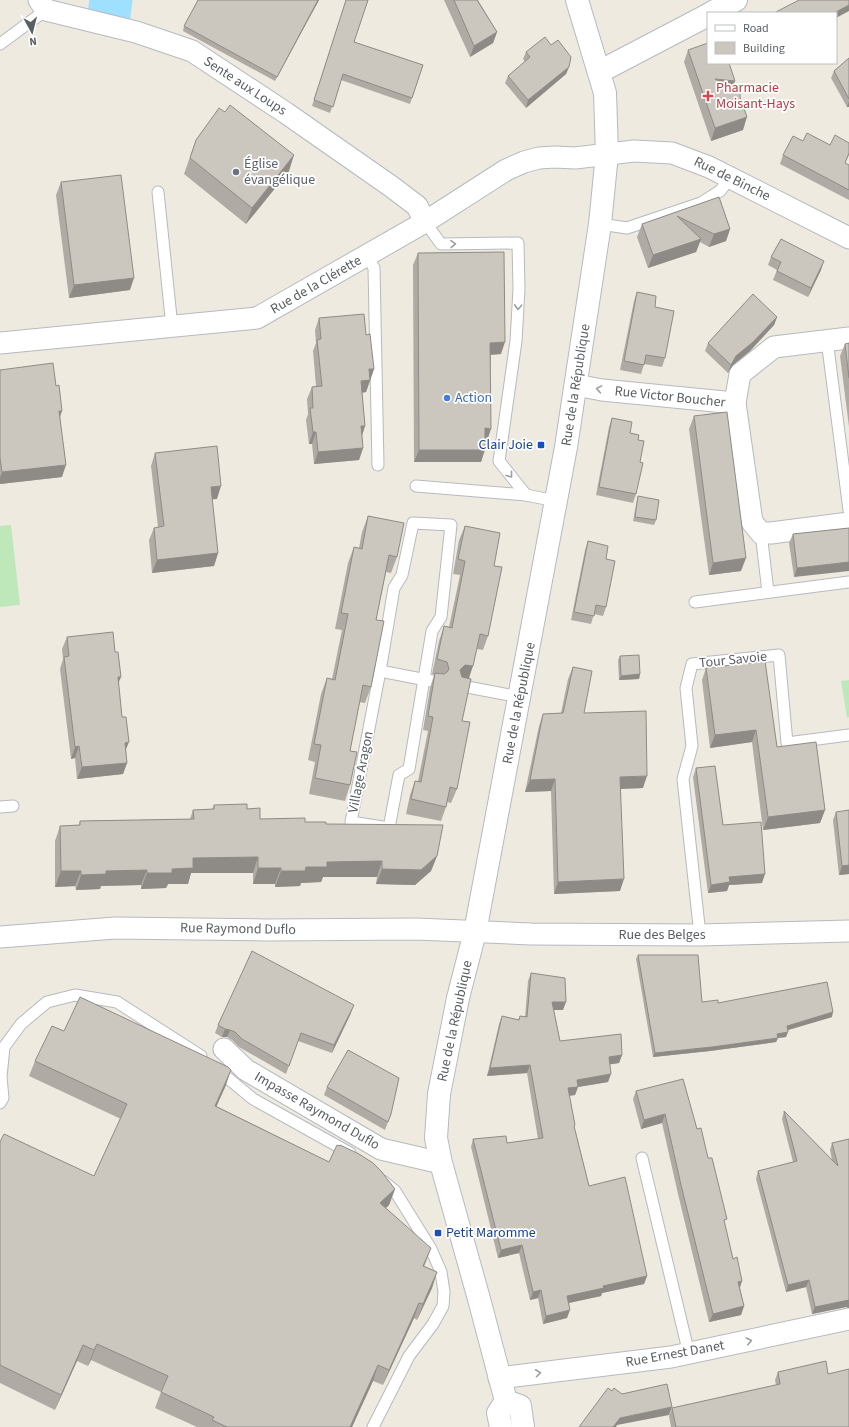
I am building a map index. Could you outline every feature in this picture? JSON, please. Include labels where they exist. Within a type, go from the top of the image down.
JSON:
[{"type":"street","name":"Rue de la République","points":[[506,1401],[441,1163],[436,1138],[439,1094],[458,998],[475,932],[556,501],[576,385],[600,224],[607,154],[605,93],[577,0]]},
{"type":"street","points":[[713,12],[736,0]]},
{"type":"street","name":"Sente aux Loups","points":[[42,5],[136,32],[192,52],[286,113],[392,187],[417,206],[425,222]]},
{"type":"street","points":[[599,72],[707,16]]},
{"type":"street","name":"Rue de Binche","points":[[607,154],[634,151],[672,153],[696,161],[731,177],[849,238]]},
{"type":"street","name":"Rue de la Clérette","points":[[0,343],[257,318],[425,222],[501,173],[524,162],[539,158],[575,158],[607,154]]},
{"type":"street","name":"Rue Victor Boucher","points":[[576,385],[602,390],[735,403],[740,374],[774,346],[849,338]]},
{"type":"street","points":[[735,403],[752,522],[761,532],[771,533],[849,523]]},
{"type":"street","name":"Rue Raymond Duflo","points":[[0,937],[114,928],[266,930],[418,929],[475,932]]},
{"type":"street","name":"Rue des Belges","points":[[475,932],[700,935],[849,932]]},
{"type":"street","name":"Impasse Raymond Duflo","points":[[224,1049],[246,1070],[381,1148],[441,1163]]},
{"type":"street","name":"Rue Ernest Danet","points":[[500,1378],[672,1357],[849,1319]]},
{"type":"street","points":[[501,1427],[498,1413],[506,1401],[520,1406],[523,1427]]},
{"type":"lane","points":[[0,44],[42,5]]},
{"type":"lane","points":[[600,224],[627,228],[701,203],[720,191],[731,177]]},
{"type":"lane","points":[[158,192],[172,327]]},
{"type":"lane","points":[[425,222],[441,244],[518,243],[519,289],[516,341],[499,461],[526,495]]},
{"type":"lane","points":[[367,256],[374,268],[378,465]]},
{"type":"lane","points":[[827,340],[849,510]]},
{"type":"lane","points":[[416,486],[526,495],[556,501]]},
{"type":"lane","name":"Village Aragon","points":[[412,523],[451,525],[441,617],[432,631],[423,679],[409,769],[399,775],[389,828],[351,822],[380,671],[394,588],[402,575],[412,523]]},
{"type":"lane","points":[[761,532],[768,592]]},
{"type":"lane","points":[[696,602],[849,582]]},
{"type":"lane","name":"Tour Savoie","points":[[700,935],[682,779],[692,746],[686,688],[692,664],[779,655],[788,742],[849,735]]},
{"type":"lane","points":[[380,671],[437,682]]},
{"type":"lane","points":[[462,686],[520,697]]},
{"type":"lane","points":[[0,807],[13,806]]},
{"type":"lane","points":[[0,1103],[3,1098],[1,1077],[4,1047],[21,1024],[47,1002],[76,995],[116,1002],[203,1057],[253,1099],[355,1156],[361,1161]]},
{"type":"lane","points":[[642,1158],[689,1354]]},
{"type":"lane","points":[[372,1171],[395,1191],[431,1249],[441,1272],[444,1292],[443,1306],[433,1324],[409,1356],[373,1427]]},
{"type":"green space","points":[[11,525],[20,605],[0,607],[0,526]]},
{"type":"green space","points":[[849,680],[849,717],[847,718],[841,681]]},
{"type":"building","points":[[198,0],[318,0],[277,77],[184,26]]},
{"type":"building","points":[[346,0],[368,0],[354,42],[423,65],[412,98],[343,74],[333,107],[314,100]]},
{"type":"building","points":[[454,0],[477,0],[497,32],[474,46]]},
{"type":"building","points":[[799,0],[849,0],[849,5],[836,12],[776,12]]},
{"type":"building","points":[[545,37],[551,45],[558,40],[571,57],[569,67],[528,100],[508,76],[530,57],[526,52]]},
{"type":"building","points":[[707,43],[707,64],[729,64],[735,81],[715,79],[740,93],[747,117],[715,128],[688,50]]},
{"type":"building","points":[[849,58],[849,99],[834,71]]},
{"type":"building","name":"Église évangélique","points":[[230,105],[294,155],[252,208],[190,158],[196,140],[219,108],[225,112]]},
{"type":"building","points":[[807,133],[830,145],[835,135],[849,143],[849,153],[845,163],[849,165],[849,190],[783,155],[793,136],[803,141]]},
{"type":"building","points":[[121,175],[134,278],[74,285],[61,182]]},
{"type":"building","points":[[719,197],[730,229],[714,234],[677,216],[701,239],[653,255],[642,224]]},
{"type":"building","points":[[781,239],[824,261],[811,288],[777,271],[781,262],[771,257]]},
{"type":"building","name":"Action","points":[[504,252],[505,342],[490,343],[491,429],[485,428],[485,450],[419,450],[418,253]]},
{"type":"building","points":[[637,292],[656,296],[655,307],[674,311],[665,358],[646,355],[644,365],[624,361]]},
{"type":"building","points":[[753,294],[777,317],[753,342],[736,356],[731,365],[708,343]]},
{"type":"building","points":[[364,314],[366,335],[370,334],[374,369],[369,369],[370,380],[361,381],[365,426],[361,426],[363,448],[318,452],[316,432],[313,432],[310,408],[313,408],[312,387],[322,386],[317,340],[321,339],[319,318]]},
{"type":"building","points":[[849,343],[849,378],[845,344]]},
{"type":"building","points":[[53,363],[56,386],[59,385],[62,411],[59,411],[66,465],[2,472],[0,458],[0,370]]},
{"type":"building","points":[[727,412],[746,558],[713,563],[694,416]]},
{"type":"building","points":[[612,418],[632,422],[630,433],[639,435],[638,440],[644,441],[640,462],[643,463],[636,494],[599,487]]},
{"type":"building","points":[[217,446],[221,486],[211,487],[218,553],[157,560],[154,528],[164,526],[155,453]]},
{"type":"building","points":[[638,496],[659,500],[656,520],[635,517]]},
{"type":"building","points":[[368,516],[404,523],[397,557],[389,555],[376,620],[384,621],[371,687],[363,685],[350,751],[357,752],[350,785],[315,778],[321,745],[314,744],[327,678],[335,680],[348,614],[341,613],[354,547],[362,549]]},
{"type":"building","points":[[465,526],[500,533],[494,566],[502,567],[488,636],[480,634],[473,666],[465,665],[460,670],[462,677],[471,679],[462,721],[470,722],[457,789],[450,787],[446,807],[411,799],[415,781],[421,782],[433,717],[428,716],[435,673],[444,674],[449,669],[447,662],[437,659],[444,626],[452,628],[465,561],[458,559]]},
{"type":"building","points":[[849,528],[849,562],[797,568],[793,534]]},
{"type":"building","points":[[588,541],[608,546],[606,559],[615,561],[606,607],[596,605],[594,616],[574,612]]},
{"type":"building","points":[[113,632],[115,652],[118,652],[121,677],[118,677],[122,717],[126,717],[129,742],[125,743],[127,763],[82,767],[79,746],[75,747],[64,657],[69,656],[67,637]]},
{"type":"building","points":[[639,655],[640,674],[621,676],[620,656]]},
{"type":"building","points":[[765,661],[777,747],[816,742],[825,810],[768,817],[756,730],[715,735],[706,668]]},
{"type":"building","points":[[573,667],[592,671],[584,713],[646,711],[647,776],[620,777],[624,879],[558,882],[555,779],[530,780],[543,714],[563,713]]},
{"type":"building","points":[[715,766],[723,825],[761,822],[765,874],[729,877],[730,882],[711,885],[696,768]]},
{"type":"building","points":[[247,804],[247,809],[260,808],[260,819],[305,818],[305,822],[326,822],[326,824],[443,825],[437,856],[421,870],[382,869],[382,861],[327,862],[327,867],[306,867],[305,871],[281,871],[281,868],[258,868],[258,857],[193,858],[193,868],[172,869],[172,873],[147,873],[147,870],[106,871],[106,874],[81,875],[81,871],[61,871],[60,826],[80,825],[80,821],[194,819],[193,810],[214,809],[214,805]]},
{"type":"building","points":[[849,810],[849,865],[842,866],[836,812]]},
{"type":"building","points":[[252,951],[354,1005],[334,1045],[301,1033],[289,1066],[242,1039],[235,1032],[218,1025]]},
{"type":"building","points":[[638,955],[698,955],[702,1002],[718,1000],[718,1003],[827,982],[833,1012],[787,1026],[788,1032],[777,1034],[778,1038],[655,1053]]},
{"type":"building","points":[[531,973],[565,978],[566,1002],[552,1002],[560,1041],[621,1034],[622,1055],[609,1057],[611,1074],[577,1080],[578,1087],[568,1088],[574,1126],[589,1186],[625,1177],[647,1276],[603,1286],[604,1288],[567,1296],[570,1310],[546,1316],[541,1290],[533,1292],[522,1245],[501,1250],[473,1139],[506,1136],[507,1143],[543,1138],[530,1065],[490,1068],[502,1016],[519,1020],[520,1016],[527,1017]]},
{"type":"building","points":[[80,997],[228,1067],[231,1070],[215,1106],[329,1162],[337,1145],[340,1145],[373,1163],[395,1189],[380,1203],[431,1248],[423,1266],[437,1272],[423,1304],[419,1303],[389,1370],[378,1365],[350,1427],[227,1427],[212,1420],[214,1417],[161,1392],[168,1376],[97,1344],[94,1350],[83,1345],[61,1395],[0,1365],[0,1142],[4,1134],[94,1176],[127,1104],[35,1061],[52,1026],[64,1031]]},
{"type":"building","points":[[348,1050],[399,1078],[388,1122],[327,1087]]},
{"type":"building","points":[[683,1079],[697,1129],[701,1128],[708,1158],[712,1158],[727,1219],[724,1220],[733,1259],[737,1257],[742,1281],[738,1282],[744,1306],[713,1314],[665,1114],[644,1120],[636,1091]]},
{"type":"building","points":[[784,1111],[838,1166],[832,1143],[849,1139],[849,1300],[815,1307],[809,1280],[788,1285],[758,1171],[797,1161]]},
{"type":"building","points":[[826,1361],[828,1374],[849,1369],[849,1427],[676,1427],[672,1408],[780,1384],[778,1372]]},
{"type":"building","points":[[667,1384],[672,1407],[620,1418],[613,1427],[579,1427],[608,1388],[612,1391],[614,1388],[622,1394]]},
{"type":"waterway","points":[[109,15],[111,0]]},
{"type":"place","name":"Pharmacie Moisant-Hays","points":[[708,96]]},
{"type":"place","name":"Église évangélique","points":[[236,172]]},
{"type":"place","name":"Action","points":[[447,398]]},
{"type":"place","name":"Clair Joie","points":[[541,445]]},
{"type":"place","name":"Petit Maromme","points":[[438,1233]]}]
